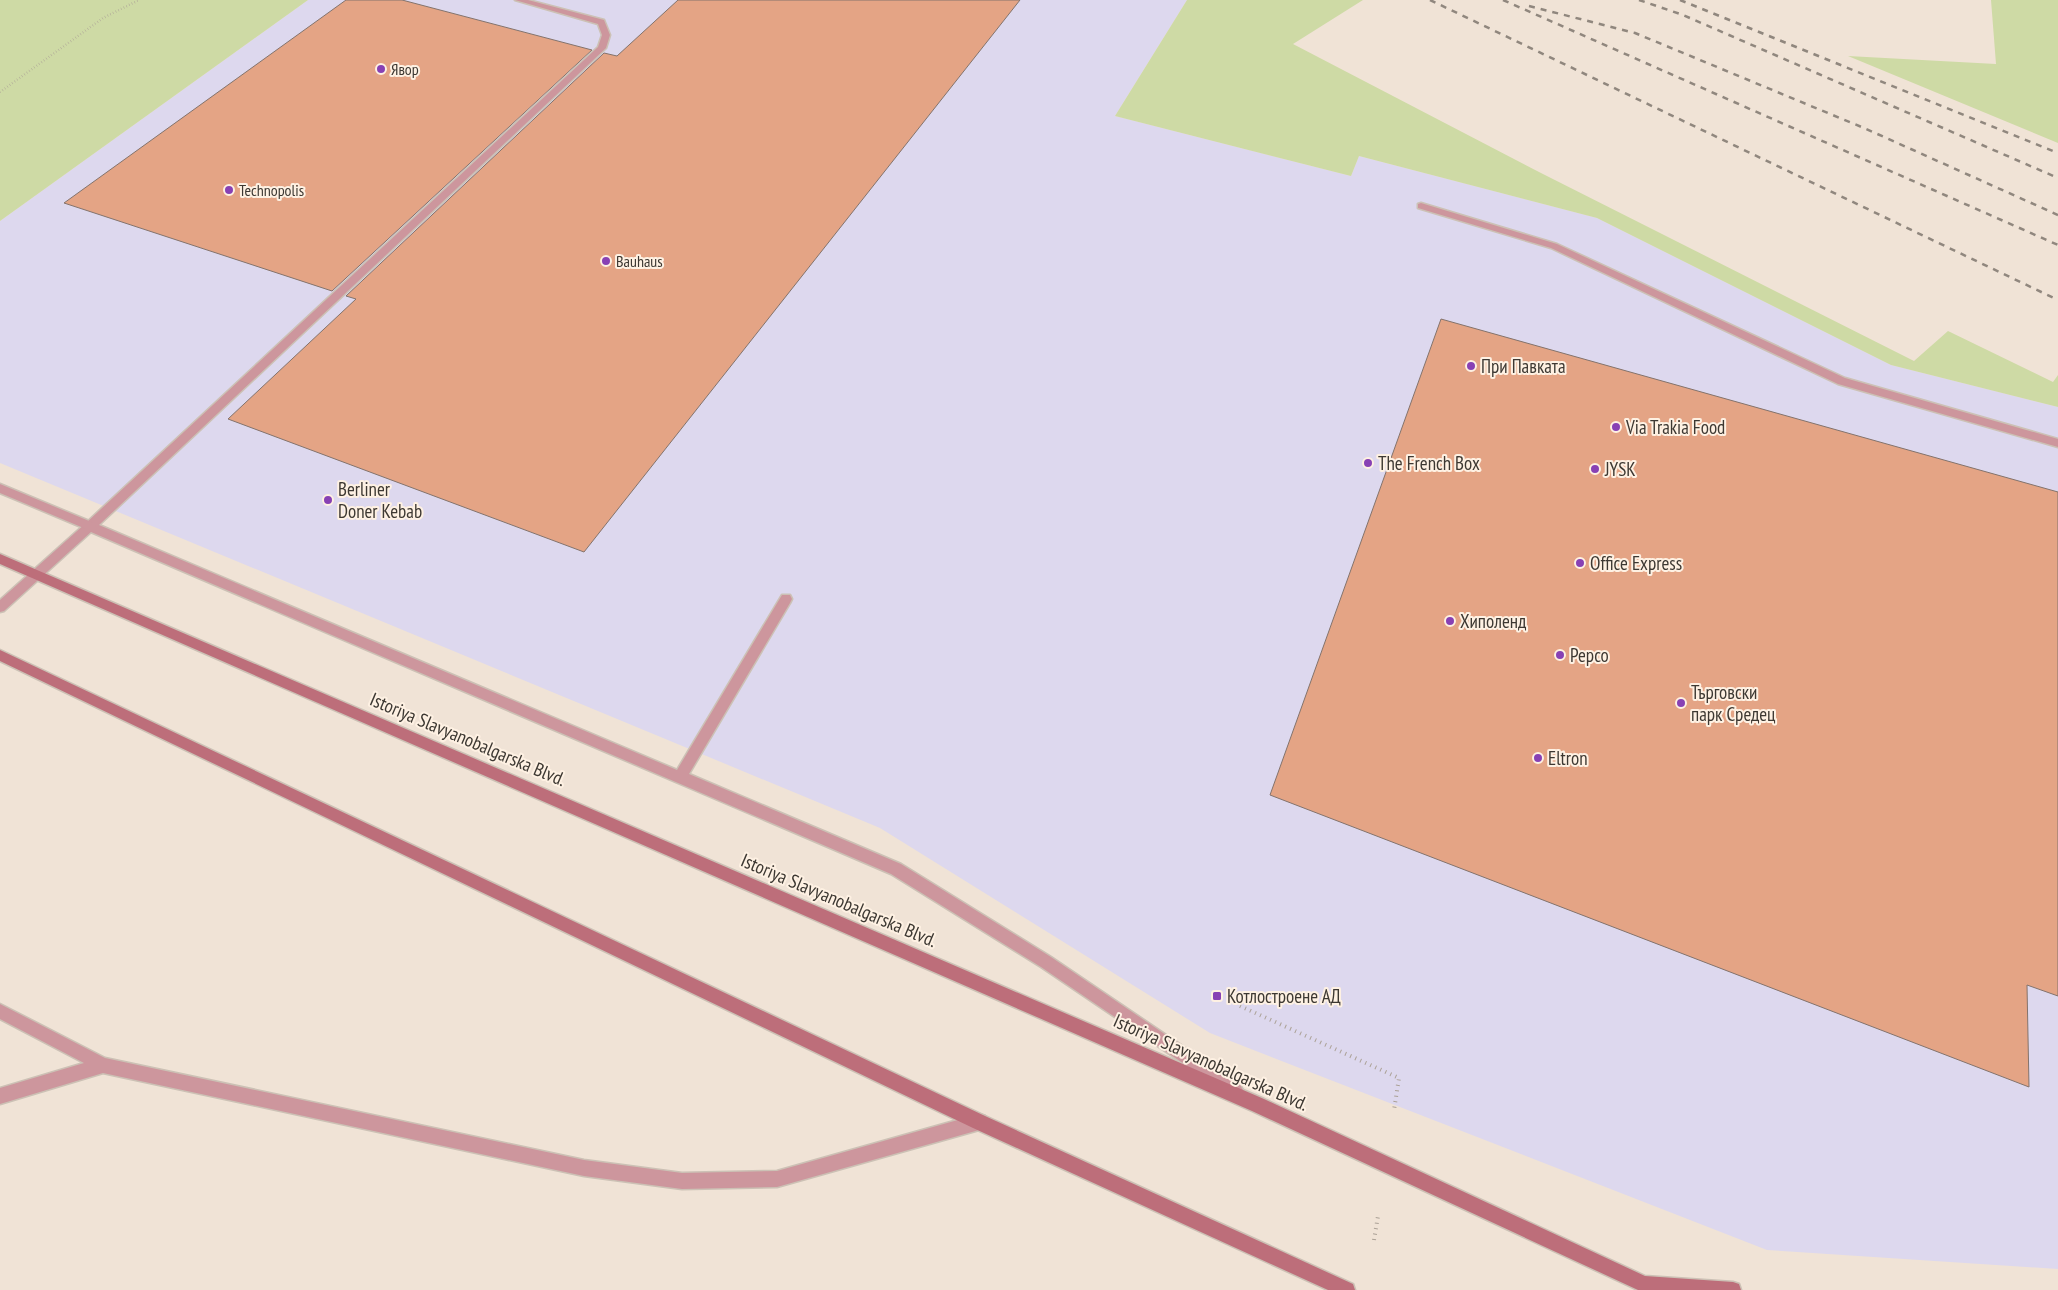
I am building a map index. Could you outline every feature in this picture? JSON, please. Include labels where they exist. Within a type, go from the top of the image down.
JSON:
[{"type":"main road","name":"Istoriya Slavyanobalgarska Blvd.","points":[[0,559],[1258,1105],[1657,1290]]},
{"type":"main road","points":[[0,655],[979,1122],[1347,1290]]},
{"type":"main road","points":[[1641,1283],[1732,1290]]},
{"type":"street","points":[[0,607],[90,526],[602,48],[607,36],[606,29],[601,22],[519,0]]},
{"type":"street","points":[[1421,206],[1554,246],[1842,381],[2058,443]]},
{"type":"street","points":[[0,488],[896,869],[1046,962],[1258,1105]]},
{"type":"street","points":[[680,777],[786,599]]},
{"type":"street","points":[[0,1011],[102,1065],[584,1168],[682,1181],[777,1178],[979,1122]]},
{"type":"street","points":[[0,1096],[102,1065]]},
{"type":"path","points":[[0,92],[103,18],[139,0]]},
{"type":"path","points":[[1240,1006],[1399,1078],[1394,1110]]},
{"type":"path","points":[[1374,1240],[1378,1216]]},
{"type":"shaded area","points":[[308,0],[1187,0],[1115,116],[1351,176],[1359,156],[1597,218],[1891,365],[2058,407],[2058,1269],[1767,1250],[1210,1033],[880,828],[0,463],[0,221]]},
{"type":"green space","points":[[0,0],[308,0],[0,221]]},
{"type":"green space","points":[[1187,0],[1363,0],[1293,44],[1539,172],[1914,361],[1948,331],[2053,382],[2058,375],[2058,407],[1891,365],[1597,218],[1359,156],[1351,176],[1115,116]]},
{"type":"green space","points":[[1991,0],[2058,0],[2058,143],[1848,56],[1996,64]]},
{"type":"building","points":[[346,0],[402,0],[592,50],[332,291],[64,203]]},
{"type":"building","name":"Bauhaus","points":[[678,0],[1020,0],[584,552],[228,419],[356,299],[346,296],[604,53],[617,56]]},
{"type":"building","name":"Търговски парк Средец","points":[[1441,319],[2058,492],[2058,996],[2027,985],[2029,1087],[1270,795]]},
{"type":"railway","points":[[1430,0],[2058,300]]},
{"type":"railway","points":[[1503,0],[2058,245]]},
{"type":"railway","points":[[1639,0],[1683,15],[2058,178]]},
{"type":"railway","points":[[1680,0],[2058,153]]},
{"type":"railway","points":[[1529,6],[1635,33],[1864,128],[2058,215]]},
{"type":"place","name":"Явор","points":[[381,69]]},
{"type":"place","name":"Technopolis","points":[[229,190]]},
{"type":"place","name":"Bauhaus","points":[[606,261]]},
{"type":"place","name":"При Павката","points":[[1471,366]]},
{"type":"place","name":"Via Trakia Food","points":[[1616,427]]},
{"type":"place","name":"The French Box","points":[[1368,463]]},
{"type":"place","name":"JYSK","points":[[1595,469]]},
{"type":"place","name":"Berliner Doner Kebab","points":[[328,500]]},
{"type":"place","name":"Office Express","points":[[1580,563]]},
{"type":"place","name":"Хиполенд","points":[[1450,621]]},
{"type":"place","name":"Pepco","points":[[1560,655]]},
{"type":"place","name":"Търговски парк Средец","points":[[1681,703]]},
{"type":"place","name":"Eltron","points":[[1538,758]]},
{"type":"place","name":"Котлостроене АД","points":[[1217,996]]}]
